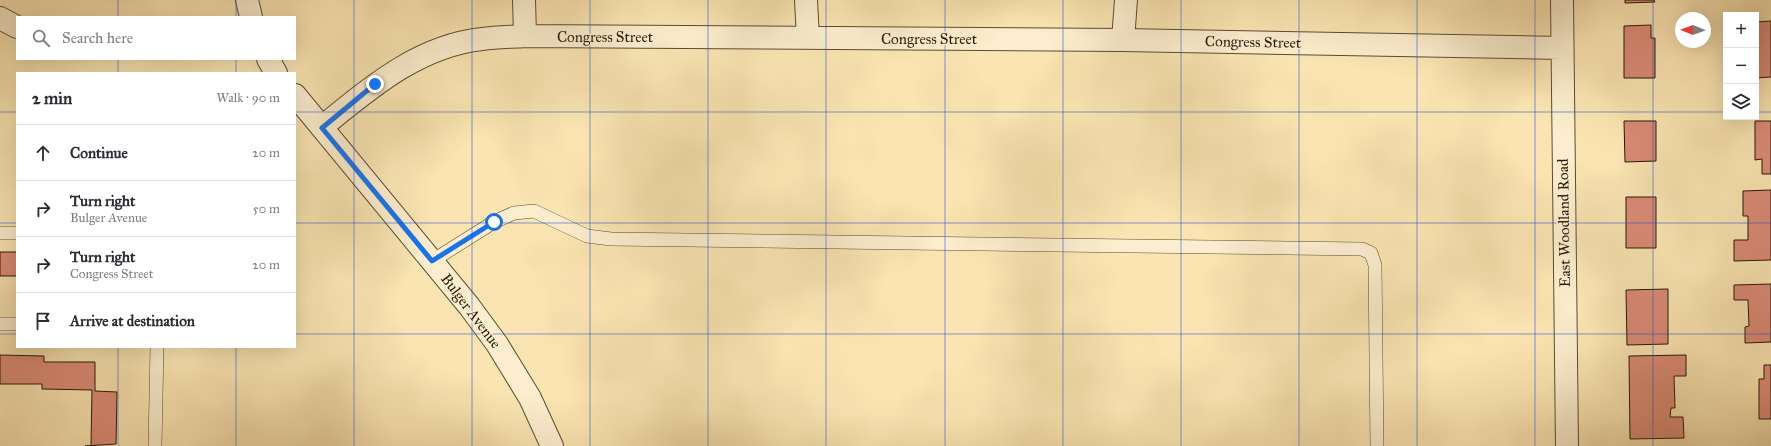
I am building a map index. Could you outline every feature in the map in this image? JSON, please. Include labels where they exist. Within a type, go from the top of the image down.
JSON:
[{"type":"street","points":[[247,0],[250,16]]},
{"type":"street","points":[[524,0],[525,36]]},
{"type":"street","points":[[806,0],[808,38]]},
{"type":"street","points":[[1123,40],[1126,0]]},
{"type":"street","name":"East Woodland Road","points":[[1562,0],[1567,446]]},
{"type":"street","points":[[0,18],[16,26]]},
{"type":"street","name":"Congress Street","points":[[322,128],[375,84],[409,62],[446,47],[482,39],[525,36],[1123,40],[1562,48]]},
{"type":"street","points":[[269,60],[275,72]]},
{"type":"street","name":"Bulger Avenue","points":[[296,96],[469,306],[497,344],[530,398],[552,446]]},
{"type":"lane","points":[[432,261],[494,222],[514,213],[534,211],[587,236],[611,239],[1362,249],[1371,253],[1375,265],[1377,446]]},
{"type":"lane","points":[[0,233],[16,233]]},
{"type":"lane","points":[[0,324],[16,324]]},
{"type":"lane","points":[[155,446],[157,348]]},
{"type":"building","points":[[1625,0],[1654,0],[1655,2],[1625,3]]},
{"type":"building","points":[[1771,21],[1771,77],[1759,78],[1759,22]]},
{"type":"building","points":[[1651,25],[1651,38],[1655,38],[1655,78],[1624,78],[1624,26]]},
{"type":"building","points":[[1624,121],[1656,121],[1656,161],[1625,162]]},
{"type":"building","points":[[1755,121],[1771,121],[1771,174],[1762,174],[1762,159],[1755,160]]},
{"type":"building","points":[[1771,190],[1771,260],[1734,261],[1734,240],[1748,240],[1748,216],[1743,216],[1743,191]]},
{"type":"building","points":[[1626,197],[1656,197],[1656,248],[1626,248]]},
{"type":"building","points":[[0,252],[16,252],[16,276],[0,276]]},
{"type":"building","points":[[1771,284],[1771,342],[1745,343],[1745,327],[1749,326],[1748,300],[1734,300],[1734,285]]},
{"type":"building","points":[[1668,289],[1668,344],[1627,345],[1626,290]]},
{"type":"building","points":[[0,355],[44,356],[44,362],[95,362],[95,391],[117,392],[116,444],[91,446],[92,390],[42,389],[42,384],[0,384]]},
{"type":"building","points":[[1686,355],[1686,376],[1674,376],[1675,408],[1671,408],[1670,417],[1683,417],[1684,438],[1630,439],[1629,356]]},
{"type":"building","points":[[1764,365],[1771,365],[1771,419],[1759,419],[1759,379],[1764,379]]},
{"type":"route","points":[[375,84],[322,128],[432,261],[494,222]]}]
